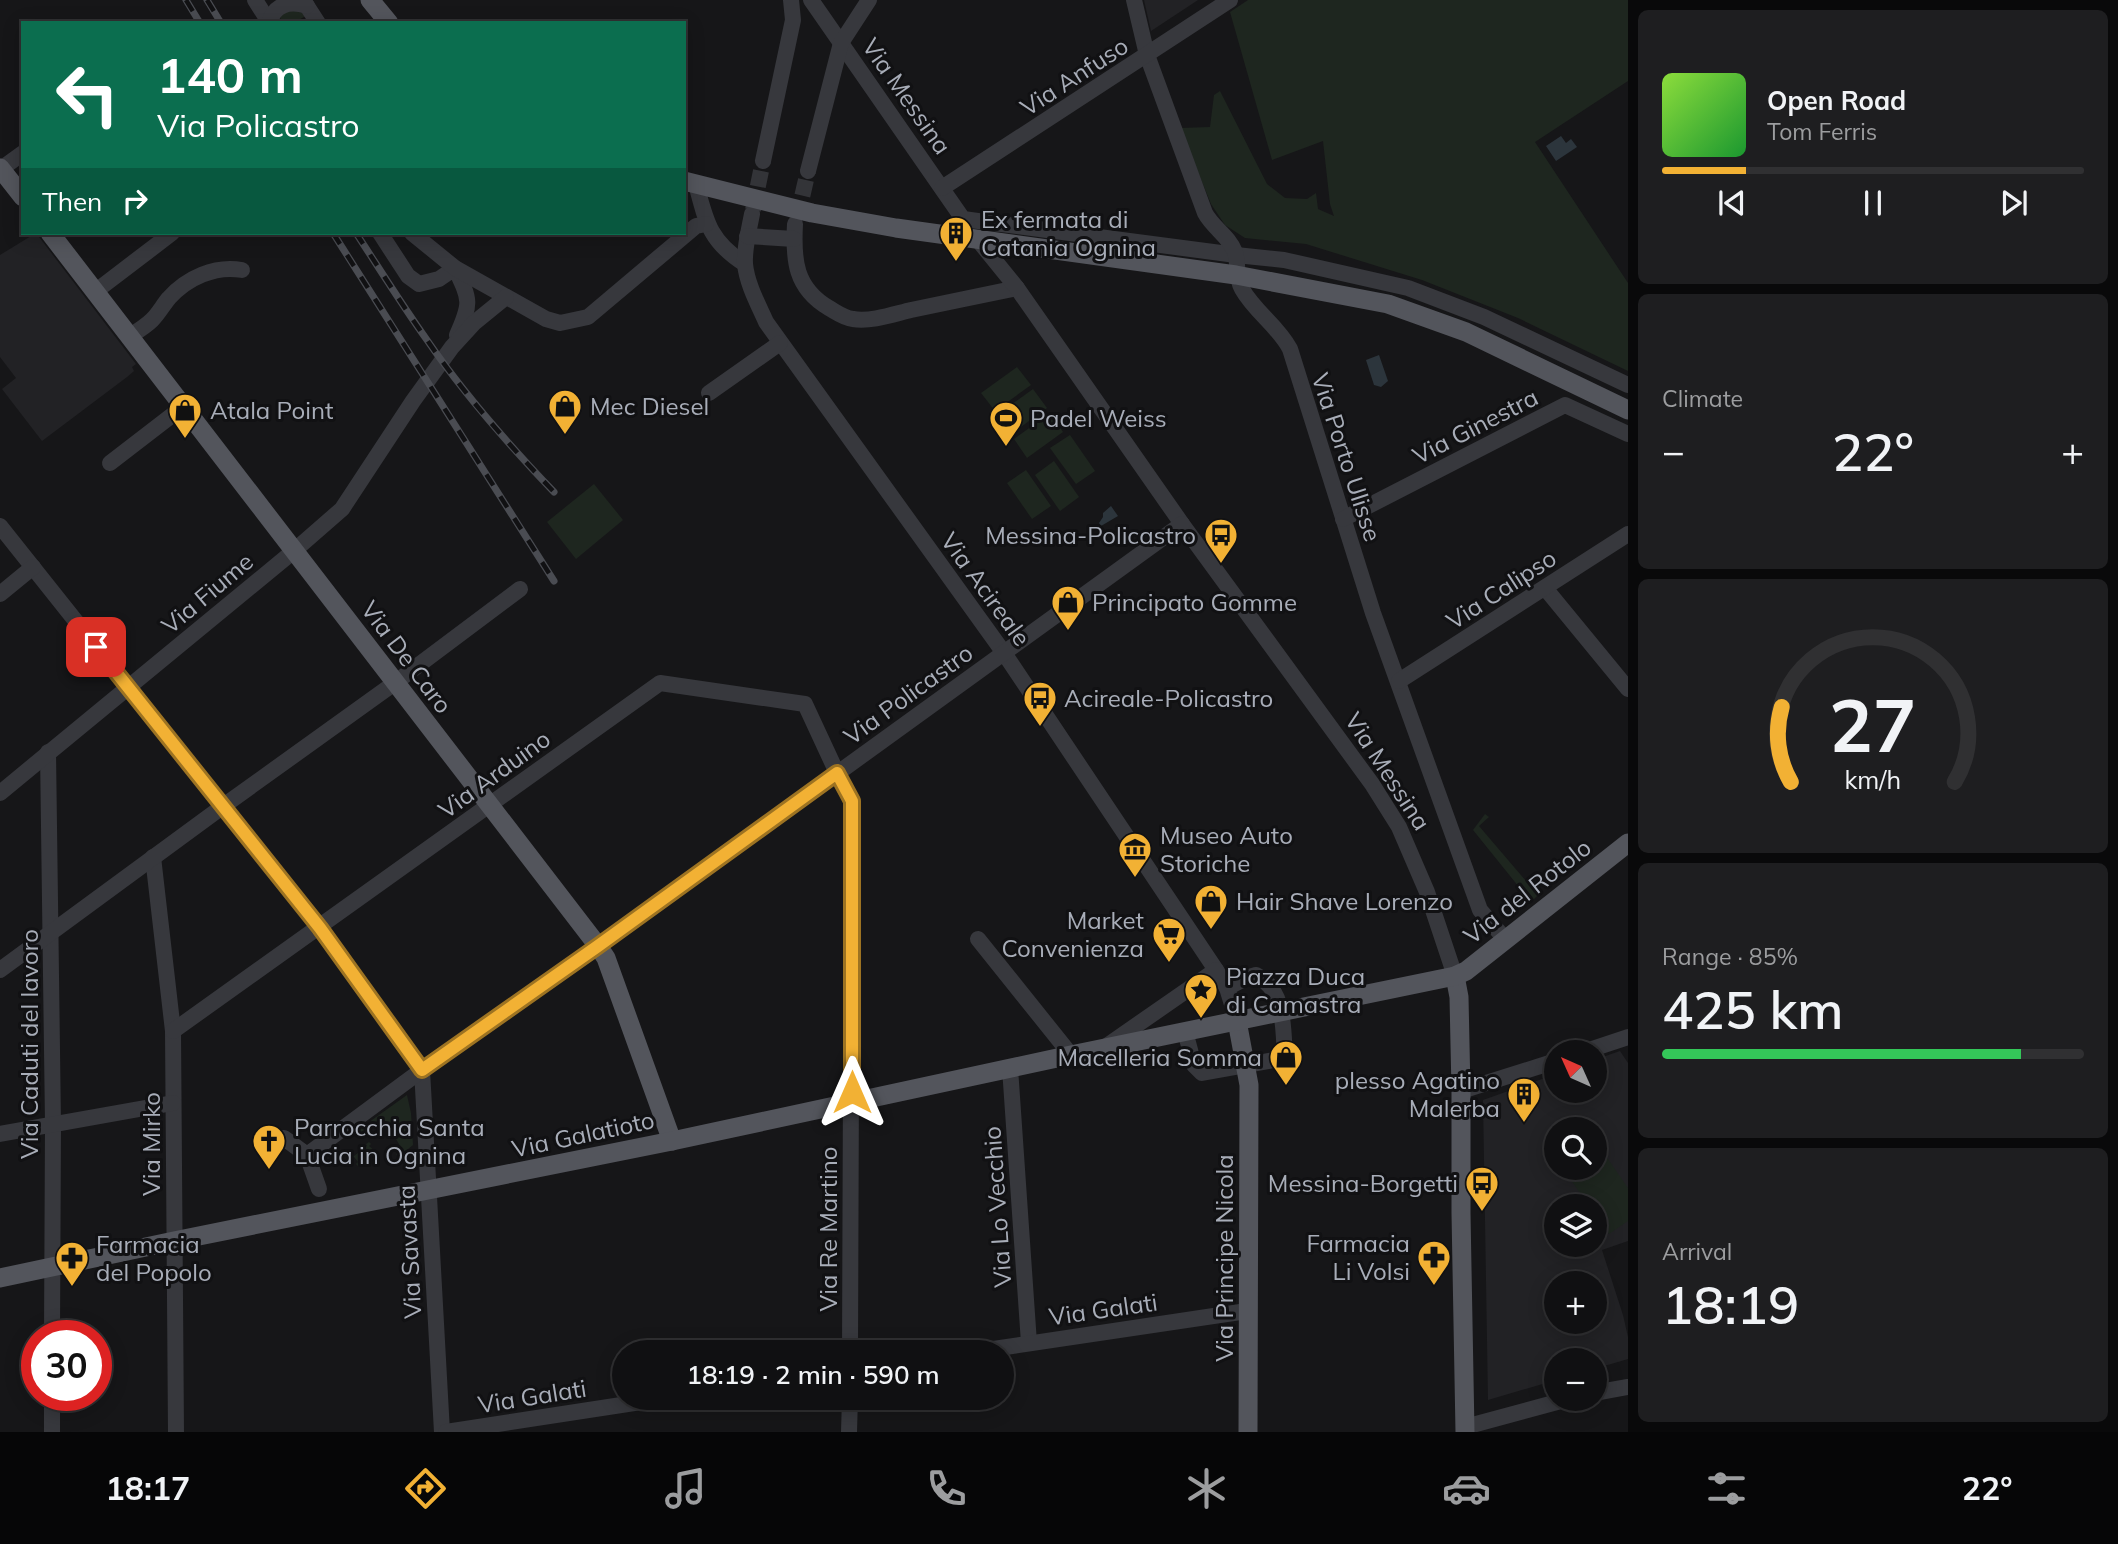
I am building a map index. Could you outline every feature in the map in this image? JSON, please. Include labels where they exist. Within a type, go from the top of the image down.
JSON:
[{"type":"main road","points":[[370,0],[386,21]]},
{"type":"main road","points":[[1,169],[21,194]]},
{"type":"main road","points":[[690,182],[812,213],[895,228],[978,240],[1236,265],[1388,304],[1466,331],[1628,410]]},
{"type":"main road","name":"Via De Caro","points":[[52,235],[598,946],[606,958],[673,1141]]},
{"type":"main road","name":"Via del Rotolo","points":[[1455,976],[1466,971],[1628,843]]},
{"type":"main road","points":[[1287,1011],[1455,976]]},
{"type":"main road","name":"Via Messina","points":[[1455,976],[1459,997],[1465,1430]]},
{"type":"main road","name":"Via Galatioto","points":[[0,1278],[673,1141],[1287,1011]]},
{"type":"main road","name":"Via Principe Nicola","points":[[1237,1021],[1247,1075],[1248,1432]]},
{"type":"street","points":[[255,0],[268,21]]},
{"type":"street","points":[[763,161],[793,20],[791,0]]},
{"type":"street","name":"Via Messina","points":[[811,0],[963,219],[1236,265]]},
{"type":"street","points":[[808,171],[841,43],[869,0]]},
{"type":"street","name":"Via Porto Ulisse","points":[[1134,0],[1147,55],[1205,213],[1212,225],[1230,241],[1240,287],[1261,315],[1283,335],[1290,349],[1373,613],[1480,911],[1505,939]]},
{"type":"street","name":"Via Anfuso","points":[[942,188],[1230,0]]},
{"type":"street","points":[[269,21],[281,4],[290,1],[305,3],[317,21]]},
{"type":"street","points":[[793,20],[808,14],[821,15]]},
{"type":"street","points":[[1,169],[21,154]]},
{"type":"street","points":[[690,182],[706,224],[728,253],[746,264]]},
{"type":"street","name":"Via Acireale","points":[[752,214],[747,236],[746,264],[766,322],[1004,653],[1222,980],[1237,1021]]},
{"type":"street","points":[[686,234],[696,226],[706,224]]},
{"type":"street","points":[[747,236],[795,232],[798,271],[803,285],[812,297],[838,314],[853,319],[882,316],[1017,288]]},
{"type":"street","points":[[96,291],[169,235]]},
{"type":"street","points":[[381,235],[408,276],[419,284],[439,279],[455,268]]},
{"type":"street","points":[[414,235],[455,268],[546,319],[560,323],[588,317],[685,235]]},
{"type":"street","name":"Via Messina","points":[[978,240],[1017,288],[1182,524],[1372,784],[1399,827],[1427,892],[1455,976]]},
{"type":"street","points":[[1236,265],[1283,260],[1408,288],[1484,317],[1628,385]]},
{"type":"street","points":[[130,336],[151,321],[167,299],[204,273],[231,268],[242,270]]},
{"type":"street","points":[[452,347],[468,305],[467,294],[455,268]]},
{"type":"street","points":[[468,305],[475,298],[499,294]]},
{"type":"street","points":[[452,347],[499,294]]},
{"type":"street","points":[[709,393],[780,343]]},
{"type":"street","name":"Via Fiume","points":[[0,793],[342,509],[452,347]]},
{"type":"street","points":[[1595,393],[1605,408],[1609,424]]},
{"type":"street","name":"Via Ginestra","points":[[1343,519],[1565,405],[1628,434]]},
{"type":"street","points":[[110,463],[184,406]]},
{"type":"street","name":"Via Policastro","points":[[307,1154],[1182,524]]},
{"type":"street","points":[[0,526],[320,928],[422,1070]]},
{"type":"street","name":"Via Calipso","points":[[1399,681],[1628,534]]},
{"type":"street","points":[[0,594],[33,567]]},
{"type":"street","points":[[1545,587],[1628,689]]},
{"type":"street","points":[[0,970],[520,589]]},
{"type":"street","name":"Via Arduino","points":[[173,1031],[660,683],[805,704],[837,773]]},
{"type":"street","name":"Via Caduti del lavoro","points":[[48,752],[53,1124],[52,1320]]},
{"type":"street","name":"Via Re Martino","points":[[837,773],[852,801],[850,1340]]},
{"type":"street","name":"Via Mirko","points":[[153,858],[173,1031],[176,1432]]},
{"type":"street","points":[[978,939],[1071,1055]]},
{"type":"street","points":[[1103,1049],[1222,980],[1256,975],[1269,984],[1287,1011],[1285,1058],[1247,1075],[1202,1073],[1194,1065],[1180,1032]]},
{"type":"street","points":[[1607,1044],[1628,1037]]},
{"type":"street","points":[[1461,1091],[1544,1064]]},
{"type":"street","name":"Via Lo Vecchio","points":[[1010,1068],[1029,1343]]},
{"type":"street","name":"Via Savasta","points":[[422,1070],[444,1432]]},
{"type":"street","points":[[0,1134],[173,1103]]},
{"type":"street","points":[[284,1138],[307,1154],[318,1189]]},
{"type":"street","name":"Via Galati","points":[[1014,1345],[1247,1311]]},
{"type":"street","points":[[1607,1391],[1628,1387]]},
{"type":"street","name":"Via Galati","points":[[444,1432],[612,1406]]},
{"type":"street","points":[[1465,1430],[1544,1406]]},
{"type":"street","points":[[849,1432],[850,1410]]},
{"type":"street","points":[[52,1411],[52,1432]]},
{"type":"shaded area","points":[[1144,0],[1198,0],[1151,31]]},
{"type":"shaded area","points":[[1248,0],[1628,0],[1628,81],[1535,142],[1628,283],[1628,371],[1518,318],[1422,280],[1306,244],[1245,238],[1225,225],[1211,204],[1180,128],[1210,127],[1214,95],[1220,91],[1267,184],[1285,198],[1307,199],[1316,193],[1318,209],[1334,216],[1330,204],[1323,141],[1272,160],[1230,12]]},
{"type":"shaded area","points":[[291,8],[307,15],[297,21],[280,21],[281,14]]},
{"type":"shaded area","points":[[1561,136],[1566,143],[1571,139],[1577,147],[1556,161],[1546,146]]},
{"type":"shaded area","points":[[33,235],[38,235],[136,364],[132,367],[134,371],[127,377],[42,441],[2,389],[16,378],[0,357],[0,255]]},
{"type":"shaded area","points":[[1379,355],[1388,381],[1381,387],[1374,385],[1366,360]]},
{"type":"shaded area","points":[[1017,367],[1031,385],[995,411],[981,393]]},
{"type":"shaded area","points":[[1033,389],[1047,408],[1011,434],[997,415]]},
{"type":"shaded area","points":[[1050,413],[1063,432],[1027,458],[1014,439]]},
{"type":"shaded area","points":[[1070,435],[1095,471],[1076,484],[1050,448]]},
{"type":"shaded area","points":[[1054,461],[1079,497],[1060,511],[1035,475]]},
{"type":"shaded area","points":[[1026,470],[1051,506],[1032,519],[1007,483]]},
{"type":"shaded area","points":[[594,484],[623,520],[576,559],[547,522]]},
{"type":"shaded area","points":[[1111,506],[1118,516],[1101,526],[1099,523],[1103,513]]},
{"type":"shaded area","points":[[1485,814],[1489,817],[1479,826],[1538,895],[1531,902],[1473,830]]},
{"type":"shaded area","points":[[1620,1051],[1628,1063],[1628,1241],[1607,1248],[1607,1194],[1544,1194],[1544,1257],[1604,1257],[1623,1315],[1628,1337],[1628,1359],[1607,1365],[1607,1348],[1544,1348],[1544,1384],[1488,1400],[1483,1100],[1544,1078],[1544,1103],[1607,1103],[1607,1056]]},
{"type":"shaded area","points":[[407,1095],[413,1145],[398,1157],[396,1154],[402,1149],[396,1139],[398,1137],[396,1133],[393,1135],[382,1118],[361,1133],[358,1130]]},
{"type":"shaded area","points":[[369,1142],[369,1146],[376,1152],[359,1162],[358,1166],[354,1157],[350,1156],[354,1156]]},
{"type":"shaded area","points":[[1607,1158],[1628,1188],[1628,1221],[1609,1234],[1607,1194],[1581,1194],[1571,1180],[1607,1180]]},
{"type":"tunnel","points":[[753,210],[763,161]]},
{"type":"tunnel","points":[[797,219],[808,171]]},
{"type":"railway","points":[[186,0],[199,21]]},
{"type":"railway","points":[[207,0],[220,21]]},
{"type":"railway","points":[[334,235],[554,581]]},
{"type":"railway","points":[[357,235],[456,380],[503,437],[554,492]]},
{"type":"place","name":"Ex fermata di Catania Ognina","points":[[956,263]]},
{"type":"place","name":"Mec Diesel","points":[[565,436]]},
{"type":"place","name":"Atala Point","points":[[185,440]]},
{"type":"place","name":"Padel Weiss","points":[[1006,448]]},
{"type":"place","name":"Messina-Policastro","points":[[1221,565]]},
{"type":"place","name":"Principato Gomme","points":[[1068,632]]},
{"type":"place","name":"Acireale-Policastro","points":[[1040,728]]},
{"type":"place","name":"Museo Auto Storiche","points":[[1135,879]]},
{"type":"place","name":"Hair Shave Lorenzo","points":[[1211,931]]},
{"type":"place","name":"Market Convenienza","points":[[1169,964]]},
{"type":"place","name":"Piazza Duca di Camastra","points":[[1201,1020]]},
{"type":"place","name":"Macelleria Somma","points":[[1286,1087]]},
{"type":"place","name":"plesso Agatino Malerba","points":[[1524,1124]]},
{"type":"place","name":"Parrocchia Santa Lucia in Ognina","points":[[269,1171]]},
{"type":"place","name":"Messina-Borgetti","points":[[1482,1213]]},
{"type":"place","name":"Farmacia Li Volsi","points":[[1434,1287]]},
{"type":"place","name":"Farmacia del Popolo","points":[[72,1288]]},
{"type":"route","points":[[96,647],[320,928],[422,1070],[837,773],[852,801],[852,1092]]}]
